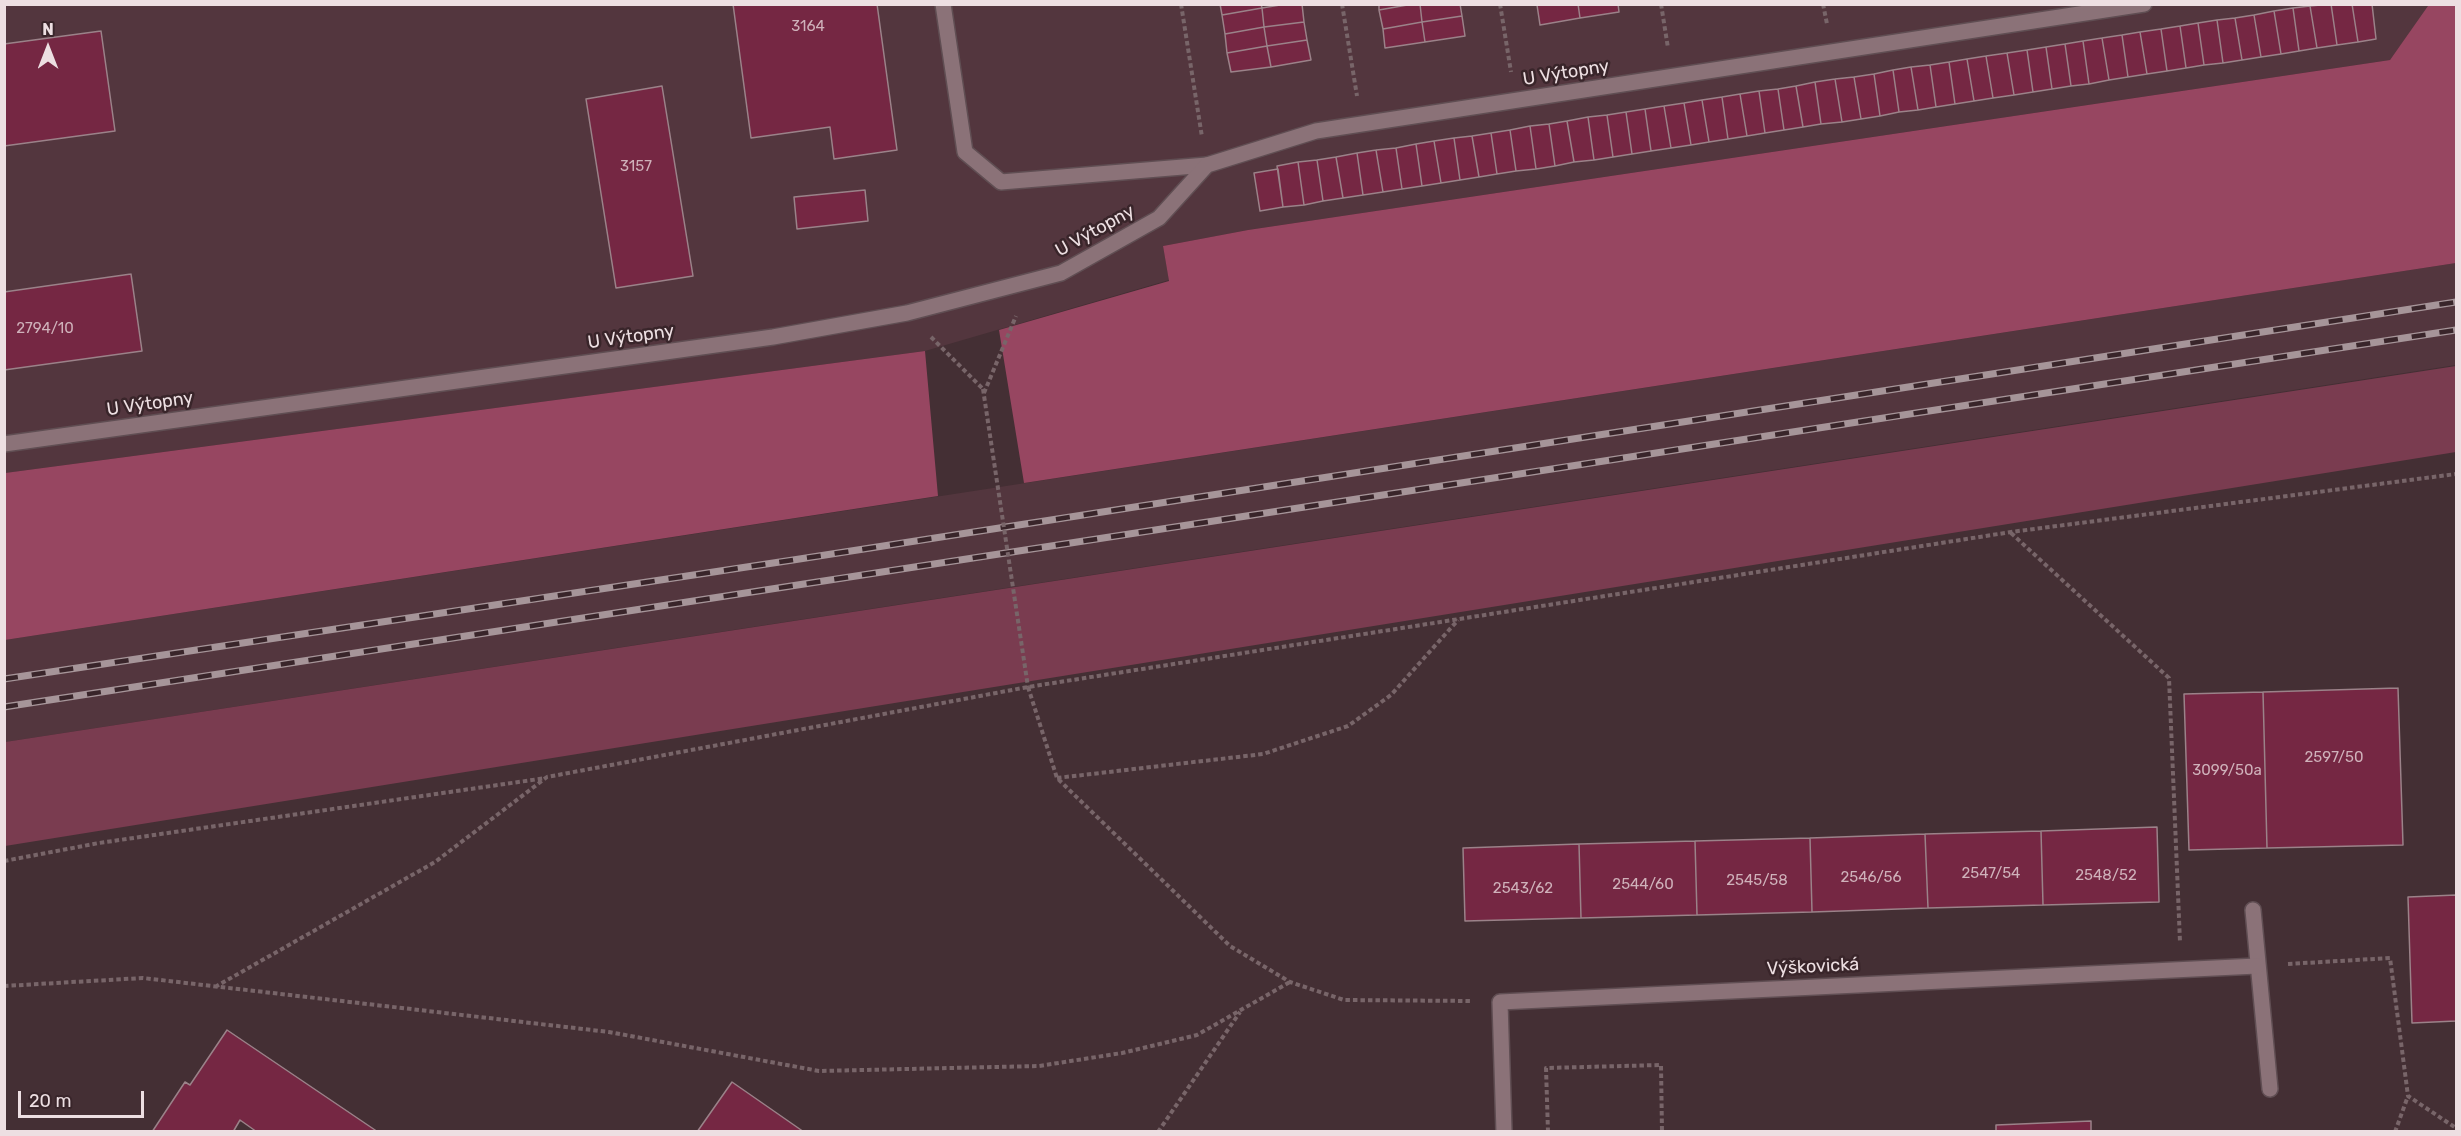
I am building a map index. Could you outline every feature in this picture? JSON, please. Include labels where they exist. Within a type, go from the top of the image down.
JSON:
[{"type":"street","points":[[943,4],[965,152],[1001,182],[1207,165]]},
{"type":"street","name":"U Výtopny","points":[[4,444],[773,337],[907,313],[1061,273],[1159,218],[1207,165],[1316,131],[2144,4]]},
{"type":"street","points":[[2253,910],[2270,1089]]},
{"type":"street","name":"Výškovická","points":[[1500,1002],[2257,966]]},
{"type":"street","points":[[1500,1002],[1504,1131]]},
{"type":"path","points":[[1181,4],[1207,165]]},
{"type":"path","points":[[1342,4],[1361,124]]},
{"type":"path","points":[[1500,4],[1516,100]]},
{"type":"path","points":[[1661,4],[1673,77]]},
{"type":"path","points":[[1031,281],[983,391],[1028,687],[1057,778],[1230,946],[1290,982],[1344,1000],[1500,1002]]},
{"type":"path","points":[[907,313],[983,391]]},
{"type":"path","points":[[4,861],[111,842],[547,777],[1028,687],[2010,532],[2457,474]]},
{"type":"path","points":[[2010,532],[2169,678],[2181,969]]},
{"type":"path","points":[[1057,778],[1263,754],[1348,726],[1391,695],[1459,619]]},
{"type":"path","points":[[215,987],[435,862],[547,777]]},
{"type":"path","points":[[2257,966],[2390,958],[2408,1096],[2395,1131]]},
{"type":"path","points":[[4,986],[143,978],[609,1032],[819,1071],[1039,1066],[1122,1053],[1197,1035],[1290,982]]},
{"type":"path","points":[[1158,1131],[1242,1009]]},
{"type":"path","points":[[1548,1131],[1546,1068],[1661,1065],[1662,1131]]},
{"type":"path","points":[[2408,1096],[2457,1128]]},
{"type":"shaded area","points":[[4,5],[2430,5],[2390,60],[1248,230],[1163,246],[1169,280],[925,351],[5,473]]},
{"type":"shaded area","points":[[2456,5],[2456,263],[1024,483],[999,330],[1169,281],[1163,246],[1248,230],[2390,60],[2428,6]]},
{"type":"shaded area","points":[[2456,263],[2456,365],[5,742],[5,640]]},
{"type":"shaded area","points":[[925,351],[938,496],[5,640],[5,473]]},
{"type":"shaded area","points":[[2456,366],[2456,452],[5,846],[5,742]]},
{"type":"building","points":[[733,4],[877,4],[897,150],[834,159],[830,127],[751,138]]},
{"type":"building","points":[[1220,4],[1261,4],[1262,8],[1222,15]]},
{"type":"building","points":[[1302,4],[1304,22],[1264,27],[1262,8]]},
{"type":"building","points":[[1379,4],[1413,4],[1379,10]]},
{"type":"building","points":[[1420,4],[1422,22],[1383,29],[1379,10]]},
{"type":"building","points":[[1420,4],[1460,4],[1462,16],[1422,22]]},
{"type":"building","points":[[1578,4],[1580,18],[1540,25],[1537,5]]},
{"type":"building","points":[[1578,4],[1618,4],[1619,12],[1580,18]]},
{"type":"building","points":[[2331,4],[2337,45],[2317,48],[2310,6]]},
{"type":"building","points":[[2331,4],[2352,4],[2358,42],[2337,45]]},
{"type":"building","points":[[2352,4],[2372,4],[2376,39],[2358,42]]},
{"type":"building","points":[[2310,6],[2317,48],[2299,51],[2293,8]]},
{"type":"building","points":[[1262,8],[1264,27],[1225,34],[1222,15]]},
{"type":"building","points":[[2293,8],[2299,51],[2281,54],[2274,11]]},
{"type":"building","points":[[2274,11],[2281,54],[2261,57],[2254,15]]},
{"type":"building","points":[[2254,15],[2261,57],[2242,60],[2235,18]]},
{"type":"building","points":[[1462,16],[1465,36],[1425,42],[1422,22]]},
{"type":"building","points":[[2235,18],[2242,60],[2223,63],[2217,20]]},
{"type":"building","points":[[2217,20],[2223,63],[2204,65],[2198,23]]},
{"type":"building","points":[[1304,22],[1307,40],[1267,46],[1264,27]]},
{"type":"building","points":[[1422,22],[1425,42],[1385,48],[1383,29]]},
{"type":"building","points":[[2198,23],[2204,65],[2186,68],[2180,26]]},
{"type":"building","points":[[2180,26],[2186,68],[2167,71],[2161,29]]},
{"type":"building","points":[[1264,27],[1267,46],[1227,53],[1225,34]]},
{"type":"building","points":[[2161,29],[2167,71],[2147,74],[2140,32]]},
{"type":"building","points":[[101,31],[115,131],[4,146],[4,44]]},
{"type":"building","points":[[2140,32],[2147,74],[2128,77],[2122,35]]},
{"type":"building","points":[[2122,35],[2128,77],[2109,80],[2102,38]]},
{"type":"building","points":[[2102,38],[2109,80],[2089,84],[2083,41]]},
{"type":"building","points":[[1307,40],[1311,60],[1271,67],[1267,46]]},
{"type":"building","points":[[2083,41],[2089,84],[2071,86],[2065,44]]},
{"type":"building","points":[[2065,44],[2071,86],[2052,89],[2046,47]]},
{"type":"building","points":[[1267,46],[1271,67],[1231,72],[1227,53]]},
{"type":"building","points":[[2046,47],[2052,89],[2033,92],[2027,50]]},
{"type":"building","points":[[2027,50],[2033,92],[2014,95],[2007,53]]},
{"type":"building","points":[[2007,53],[2014,95],[1993,98],[1986,56]]},
{"type":"building","points":[[1986,56],[1993,98],[1974,101],[1967,59]]},
{"type":"building","points":[[1967,59],[1974,101],[1955,104],[1949,62]]},
{"type":"building","points":[[1949,62],[1955,104],[1936,107],[1930,65]]},
{"type":"building","points":[[1930,65],[1936,107],[1918,110],[1911,67]]},
{"type":"building","points":[[1911,67],[1918,110],[1899,112],[1893,70]]},
{"type":"building","points":[[1893,70],[1899,112],[1880,116],[1874,74]]},
{"type":"building","points":[[1874,74],[1880,116],[1861,119],[1854,77]]},
{"type":"building","points":[[1854,77],[1861,119],[1842,122],[1835,79]]},
{"type":"building","points":[[1835,79],[1842,122],[1821,124],[1815,82]]},
{"type":"building","points":[[1815,82],[1821,124],[1803,127],[1796,86]]},
{"type":"building","points":[[662,86],[693,276],[616,288],[586,99]]},
{"type":"building","points":[[1796,86],[1803,127],[1784,130],[1778,89]]},
{"type":"building","points":[[1778,89],[1784,130],[1765,133],[1759,91]]},
{"type":"building","points":[[1759,91],[1765,133],[1747,136],[1740,94]]},
{"type":"building","points":[[1740,94],[1747,136],[1728,139],[1722,97]]},
{"type":"building","points":[[1722,97],[1728,139],[1709,142],[1702,100]]},
{"type":"building","points":[[1702,100],[1709,142],[1691,145],[1684,103]]},
{"type":"building","points":[[1684,103],[1691,145],[1671,148],[1664,106]]},
{"type":"building","points":[[1664,106],[1671,148],[1651,151],[1645,109]]},
{"type":"building","points":[[1645,109],[1651,151],[1632,154],[1626,112]]},
{"type":"building","points":[[1626,112],[1632,154],[1613,157],[1607,115]]},
{"type":"building","points":[[1607,115],[1613,157],[1594,160],[1588,117]]},
{"type":"building","points":[[1588,117],[1594,160],[1574,162],[1567,121]]},
{"type":"building","points":[[1567,121],[1574,162],[1555,166],[1549,124]]},
{"type":"building","points":[[1549,124],[1555,166],[1536,169],[1530,126]]},
{"type":"building","points":[[1530,126],[1536,169],[1516,171],[1510,130]]},
{"type":"building","points":[[1510,130],[1516,171],[1497,174],[1491,133]]},
{"type":"building","points":[[1491,133],[1497,174],[1479,177],[1472,136]]},
{"type":"building","points":[[1472,136],[1479,177],[1460,180],[1454,138]]},
{"type":"building","points":[[1454,138],[1460,180],[1441,183],[1434,141]]},
{"type":"building","points":[[1434,141],[1441,183],[1422,186],[1416,144]]},
{"type":"building","points":[[1416,144],[1422,186],[1402,189],[1396,148]]},
{"type":"building","points":[[1396,148],[1402,189],[1383,192],[1376,150]]},
{"type":"building","points":[[1376,150],[1383,192],[1363,195],[1357,153]]},
{"type":"building","points":[[1357,153],[1363,195],[1343,198],[1336,157]]},
{"type":"building","points":[[1336,157],[1343,198],[1323,201],[1317,160]]},
{"type":"building","points":[[1317,160],[1323,201],[1304,205],[1298,162]]},
{"type":"building","points":[[1298,162],[1304,205],[1283,207],[1277,166]]},
{"type":"building","points":[[1278,169],[1283,207],[1260,211],[1254,173]]},
{"type":"building","points":[[865,190],[868,221],[797,229],[794,197]]},
{"type":"building","points":[[131,274],[142,351],[4,370],[4,292]]},
{"type":"building","points":[[2398,688],[2403,845],[2267,848],[2263,692]]},
{"type":"building","points":[[2263,692],[2267,848],[2189,850],[2184,694]]},
{"type":"building","points":[[2157,827],[2159,902],[2043,905],[2041,831]]},
{"type":"building","points":[[2041,831],[2043,905],[1928,908],[1925,834]]},
{"type":"building","points":[[1925,834],[1928,908],[1812,912],[1810,838]]},
{"type":"building","points":[[1810,838],[1812,912],[1697,915],[1695,841]]},
{"type":"building","points":[[1695,841],[1697,915],[1581,918],[1579,844]]},
{"type":"building","points":[[1579,844],[1581,918],[1465,921],[1463,848]]},
{"type":"building","points":[[2456,895],[2456,1021],[2412,1023],[2408,897]]},
{"type":"building","points":[[227,1030],[378,1132],[257,1132],[240,1120],[233,1132],[152,1132],[185,1082],[190,1085]]},
{"type":"building","points":[[732,1082],[804,1132],[697,1132]]},
{"type":"building","points":[[2091,1121],[2091,1132],[1996,1132],[1996,1125]]},
{"type":"railway","points":[[4,679],[793,560],[2456,302]]},
{"type":"railway","points":[[4,707],[2456,330]]}]
